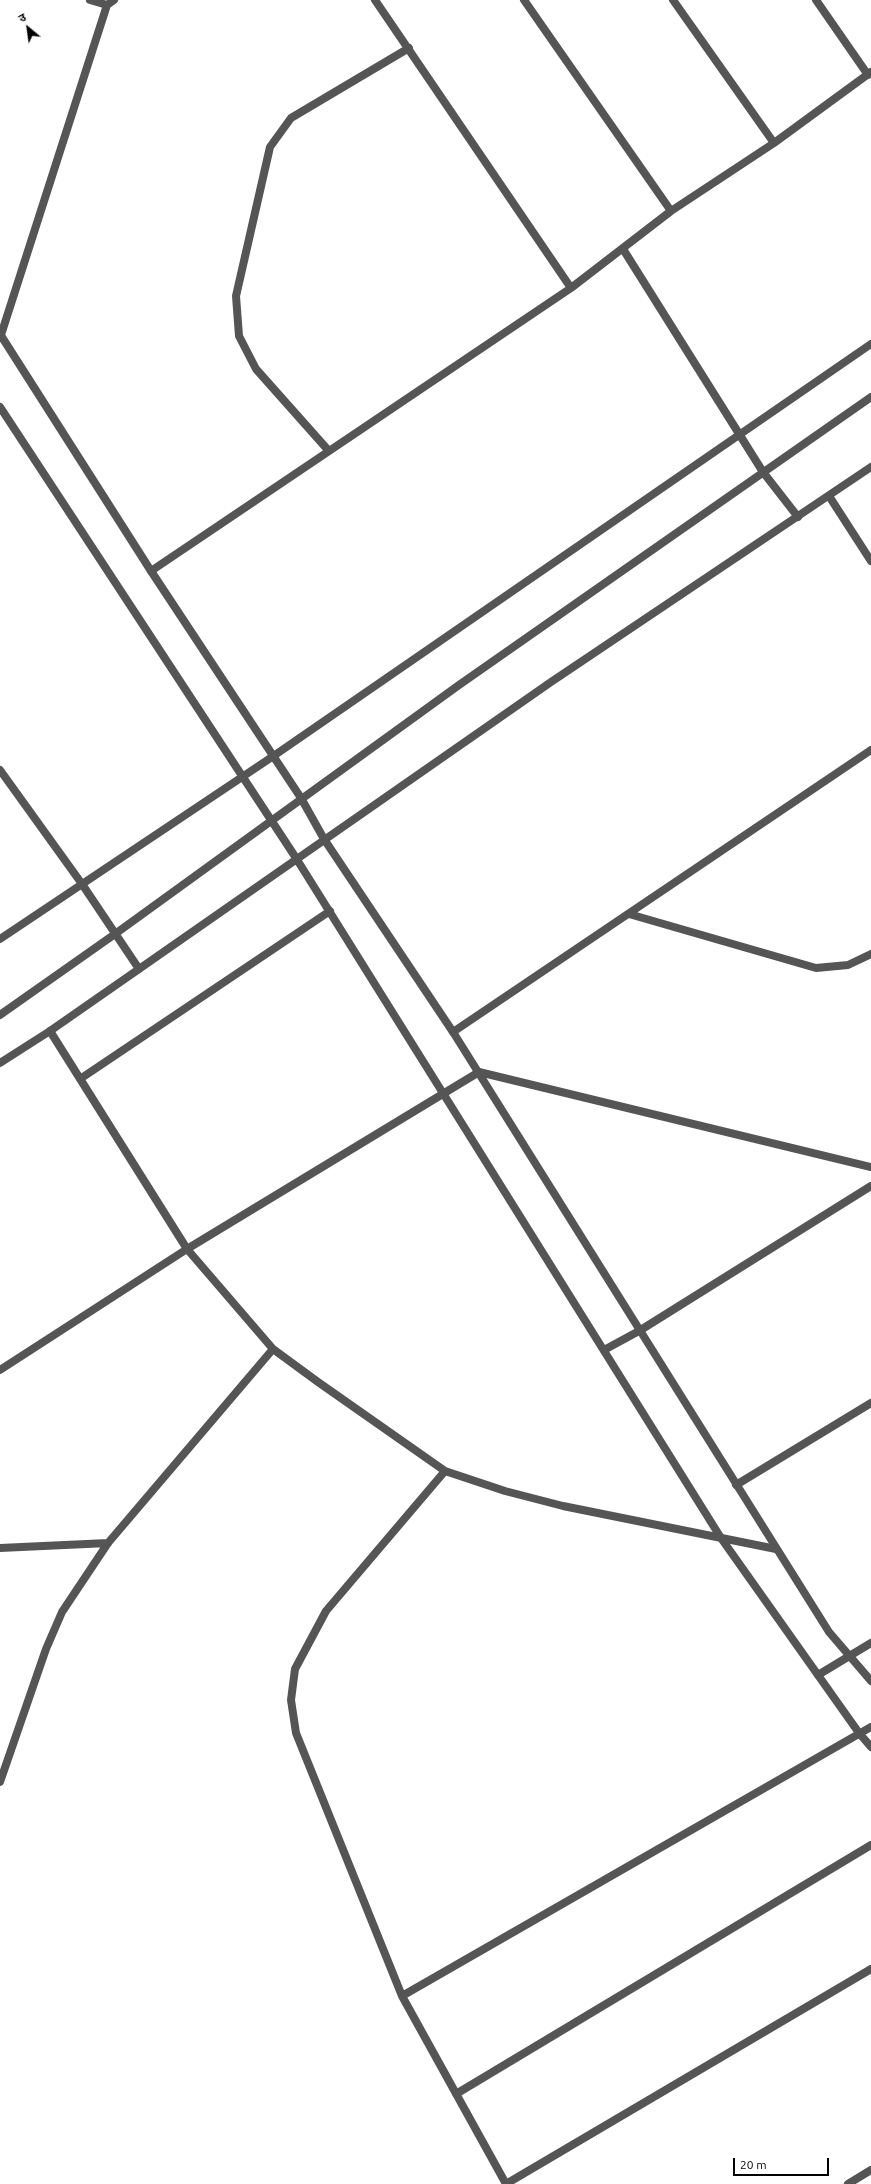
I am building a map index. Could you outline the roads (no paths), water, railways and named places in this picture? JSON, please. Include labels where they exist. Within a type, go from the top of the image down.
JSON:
[{"type":"street","points":[[90,0],[106,6]]},
{"type":"street","points":[[114,0],[106,6],[1,336],[151,571],[272,757],[301,798],[324,839],[479,1072],[639,1331],[829,1632],[871,1682]]},
{"type":"street","points":[[375,0],[571,288]]},
{"type":"street","points":[[524,0],[671,211]]},
{"type":"street","points":[[673,0],[774,142]]},
{"type":"street","points":[[151,571],[328,450],[571,288],[671,211],[774,142],[869,74],[816,0]]},
{"type":"street","points":[[328,450],[256,369],[239,336],[236,296],[270,147],[291,118],[409,48]]},
{"type":"street","points":[[623,249],[741,434],[763,472],[798,517]]},
{"type":"street","points":[[0,939],[272,757],[871,344]]},
{"type":"street","points":[[0,1015],[116,934],[301,798],[871,397]]},
{"type":"street","points":[[0,407],[330,911],[721,1538],[859,1733],[871,1747]]},
{"type":"street","points":[[0,1063],[50,1031],[296,858],[551,682],[871,467]]},
{"type":"street","points":[[829,496],[871,562]]},
{"type":"street","points":[[453,1032],[871,750]]},
{"type":"street","points":[[0,770],[82,884],[138,969]]},
{"type":"street","points":[[80,1078],[330,911]]},
{"type":"street","points":[[629,914],[816,968],[848,965],[871,954]]},
{"type":"street","points":[[50,1031],[187,1249],[274,1349],[445,1470],[505,1492],[563,1506],[776,1549]]},
{"type":"street","points":[[0,1370],[187,1249],[479,1072],[871,1167]]},
{"type":"street","points":[[604,1350],[639,1331],[871,1186]]},
{"type":"street","points":[[0,1782],[51,1637],[62,1612],[108,1542],[274,1349]]},
{"type":"street","points":[[736,1485],[871,1404]]},
{"type":"street","points":[[445,1470],[326,1611],[295,1669],[291,1700],[296,1733],[402,1996],[506,2184],[871,1969]]},
{"type":"street","points":[[0,1548],[108,1542]]},
{"type":"street","points":[[818,1675],[871,1643]]},
{"type":"street","points":[[402,1996],[871,1727]]},
{"type":"street","points":[[456,2094],[871,1846]]},
{"type":"street","points":[[848,2184],[858,2181],[871,2170]]}]
